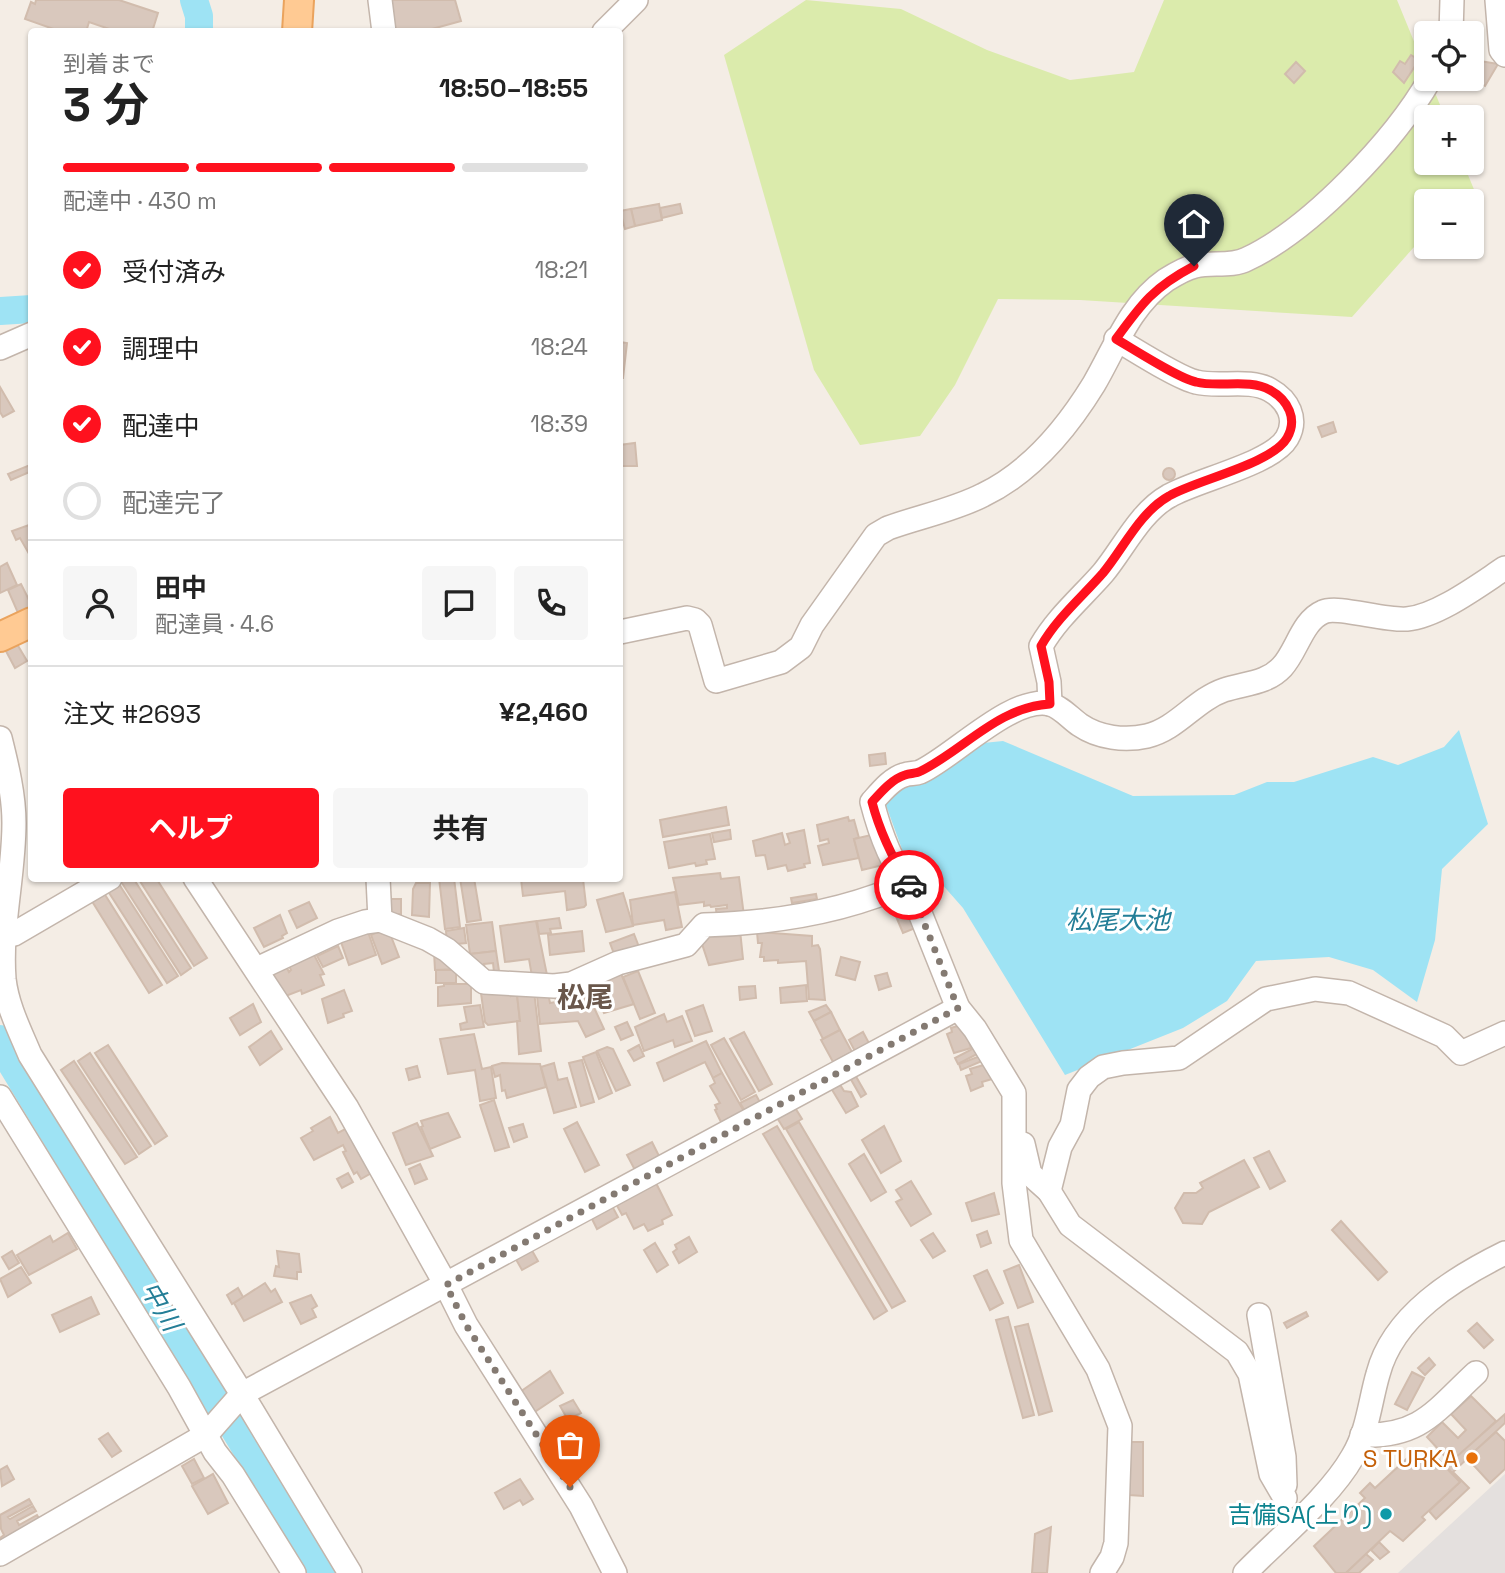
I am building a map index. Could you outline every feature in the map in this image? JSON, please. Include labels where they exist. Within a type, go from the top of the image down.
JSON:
[{"type":"main road","points":[[297,28],[299,0]]},
{"type":"main road","points":[[0,637],[28,624]]},
{"type":"street","points":[[380,0],[384,28]]},
{"type":"street","points":[[608,28],[636,0]]},
{"type":"street","points":[[1451,21],[1452,0]]},
{"type":"street","points":[[1497,0],[1501,50],[1505,55]]},
{"type":"street","points":[[623,631],[687,618],[695,620],[700,625],[716,681],[781,662],[801,647],[812,625],[876,535],[888,528],[983,495],[1033,462],[1074,414],[1096,381],[1116,339],[1142,303],[1165,281],[1194,266],[1243,261],[1272,247],[1322,208],[1404,119],[1422,91]]},
{"type":"street","points":[[0,348],[28,336]]},
{"type":"street","points":[[1050,704],[1049,682],[1041,646],[1049,632],[1104,571],[1148,514],[1167,496],[1264,457],[1286,441],[1293,426],[1289,407],[1272,390],[1261,386],[1195,382],[1116,339]]},
{"type":"street","points":[[1102,1573],[1112,1557],[1116,1543],[1119,1426],[1098,1369],[1021,1240],[1014,1183],[1014,1093],[958,1008],[908,883],[890,853],[872,802],[886,787],[904,775],[919,773],[982,729],[1031,705],[1050,704],[1082,727],[1113,738],[1146,736],[1162,731],[1208,698],[1224,690],[1262,681],[1282,667],[1311,622],[1320,613],[1338,609],[1381,619],[1409,619],[1428,613],[1457,598],[1505,568]]},
{"type":"street","points":[[0,738],[10,779],[14,823],[1,938],[4,978],[8,999],[30,1055],[242,1394],[350,1573]]},
{"type":"street","points":[[1,938],[14,934],[103,882]]},
{"type":"street","points":[[198,882],[347,1108],[466,1325],[581,1506],[615,1573]]},
{"type":"street","points":[[378,882],[380,920]]},
{"type":"street","points":[[257,969],[338,930],[380,920],[437,944],[484,982],[554,986],[571,984],[618,963],[686,945],[704,925],[748,923],[822,910],[877,897],[908,883]]},
{"type":"street","points":[[1049,1191],[1060,1147],[1072,1125],[1079,1090],[1089,1077],[1103,1067],[1178,1058],[1266,999],[1315,989],[1349,993],[1444,1037],[1461,1053],[1505,1032]]},
{"type":"street","points":[[0,1554],[206,1435],[242,1394],[958,1008]]},
{"type":"street","points":[[0,1097],[206,1435],[294,1573]]},
{"type":"street","points":[[1015,1110],[1019,1116],[1025,1159],[1030,1174],[1049,1191],[1070,1225],[1237,1352],[1250,1374],[1271,1474],[1285,1498]]},
{"type":"street","points":[[1245,1573],[1345,1469],[1362,1435],[1378,1372],[1397,1333],[1447,1287],[1474,1268],[1505,1253]]},
{"type":"street","points":[[1259,1315],[1283,1457],[1283,1534]]},
{"type":"street","points":[[1362,1435],[1405,1433],[1423,1423],[1476,1373]]},
{"type":"green space","points":[[806,0],[901,9],[987,50],[1070,80],[1134,72],[1164,0],[1397,0],[1414,41],[1414,91],[1434,91],[1440,105],[1414,105],[1414,175],[1468,175],[1474,189],[1414,189],[1414,247],[1352,317],[1080,300],[998,299],[955,385],[920,436],[860,445],[814,370],[724,55]]},
{"type":"shaded area","points":[[1505,1474],[1505,1573],[1398,1573]]},
{"type":"water","name":"松尾大池","points":[[1459,730],[1488,824],[1442,869],[1435,940],[1417,1002],[1373,970],[1329,957],[1256,961],[1227,1001],[1183,1028],[1065,1075],[963,908],[933,874],[903,852],[883,797],[973,744],[1003,741],[1133,796],[1234,795],[1267,782],[1294,782],[1373,757],[1398,765],[1444,747]]},
{"type":"building","points":[[36,0],[119,0],[158,13],[153,28],[106,28],[89,22],[87,28],[51,28],[25,19],[31,2],[35,4]]},
{"type":"building","points":[[388,0],[455,0],[461,21],[436,28],[395,28]]},
{"type":"building","points":[[1411,55],[1414,57],[1414,68],[1404,83],[1393,72],[1400,61],[1405,64]]},
{"type":"building","points":[[1296,62],[1305,71],[1294,83],[1285,74]]},
{"type":"building","points":[[1484,62],[1498,64],[1485,86]]},
{"type":"building","points":[[659,204],[662,220],[635,226],[631,209]]},
{"type":"building","points":[[680,204],[682,213],[662,218],[660,208]]},
{"type":"building","points":[[631,209],[635,226],[625,229],[623,210]]},
{"type":"building","points":[[623,342],[627,343],[623,378]]},
{"type":"building","points":[[0,387],[14,411],[3,417],[0,412]]},
{"type":"building","points":[[1333,422],[1336,432],[1322,437],[1318,427]]},
{"type":"building","points":[[635,443],[637,466],[623,466],[623,445]]},
{"type":"building","points":[[28,466],[28,473],[11,480],[8,474]]},
{"type":"building","points":[[1169,468],[1175,474],[1169,480],[1163,474]]},
{"type":"building","points":[[28,525],[28,552],[20,538],[16,540],[12,531]]},
{"type":"building","points":[[7,563],[17,585],[0,593],[0,567]]},
{"type":"building","points":[[21,584],[28,598],[28,608],[18,613],[8,590]]},
{"type":"building","points":[[17,644],[27,661],[15,668],[6,651]]},
{"type":"building","points":[[885,753],[886,764],[870,766],[869,755]]},
{"type":"building","points":[[726,807],[729,825],[663,837],[660,820]]},
{"type":"building","points":[[848,817],[849,821],[854,820],[859,838],[854,839],[859,858],[823,865],[818,846],[829,843],[828,839],[820,841],[817,825]]},
{"type":"building","points":[[730,830],[731,839],[714,842],[712,833]]},
{"type":"building","points":[[804,830],[810,863],[804,864],[805,867],[788,871],[786,865],[768,869],[765,855],[756,856],[753,841],[782,833],[785,845],[790,843],[787,834]]},
{"type":"building","points":[[710,834],[715,859],[706,860],[707,864],[696,866],[695,863],[669,868],[664,842]]},
{"type":"building","points":[[871,835],[876,838],[883,865],[862,870],[854,839]]},
{"type":"building","points":[[720,873],[721,879],[739,877],[744,916],[717,920],[716,909],[727,908],[727,905],[711,907],[704,906],[704,902],[679,905],[673,878]]},
{"type":"building","points":[[118,882],[178,976],[167,983],[106,888]]},
{"type":"building","points":[[121,882],[136,882],[191,968],[181,975]]},
{"type":"building","points":[[141,882],[159,882],[207,958],[194,966]]},
{"type":"building","points":[[439,882],[454,882],[460,927],[445,929]]},
{"type":"building","points":[[461,882],[475,882],[481,920],[467,922]]},
{"type":"building","points":[[521,882],[583,882],[586,905],[567,910],[565,891],[523,896]]},
{"type":"building","points":[[416,883],[430,883],[429,917],[412,915],[413,889]]},
{"type":"building","points":[[102,890],[162,985],[149,993],[90,898]]},
{"type":"building","points":[[675,892],[682,927],[666,930],[664,920],[633,925],[630,900]]},
{"type":"building","points":[[623,893],[633,926],[606,932],[597,900]]},
{"type":"building","points":[[816,894],[817,899],[792,903],[791,898]]},
{"type":"building","points":[[902,896],[910,908],[895,914],[890,901]]},
{"type":"building","points":[[391,899],[401,899],[401,914],[390,914]]},
{"type":"building","points":[[309,902],[317,918],[297,928],[289,911]]},
{"type":"building","points":[[910,908],[918,927],[903,933],[895,914]]},
{"type":"building","points":[[280,915],[287,933],[283,938],[264,947],[254,928]]},
{"type":"building","points":[[559,918],[561,928],[550,929],[551,933],[539,934],[537,921]]},
{"type":"building","points":[[536,921],[548,980],[533,982],[529,959],[505,962],[500,926]]},
{"type":"building","points":[[492,922],[496,951],[470,954],[466,925]]},
{"type":"building","points":[[464,928],[466,943],[447,945],[446,931]]},
{"type":"building","points":[[384,929],[389,931],[399,957],[382,964],[371,935]]},
{"type":"building","points":[[740,930],[743,959],[709,965],[701,941],[718,931]]},
{"type":"building","points":[[582,931],[584,951],[550,955],[548,935]]},
{"type":"building","points":[[368,932],[376,955],[349,965],[341,942]]},
{"type":"building","points":[[757,932],[812,936],[812,946],[818,945],[820,949],[825,1000],[809,999],[806,961],[778,963],[778,960],[764,961],[764,957],[760,957],[762,943],[758,943]]},
{"type":"building","points":[[634,934],[641,952],[616,959],[610,943]]},
{"type":"building","points":[[338,946],[343,958],[323,967],[317,956]]},
{"type":"building","points":[[311,949],[324,974],[320,975],[324,985],[302,994],[301,990],[283,997],[270,968],[284,962],[289,972],[291,970],[287,961]]},
{"type":"building","points":[[496,951],[499,971],[494,972],[493,963],[484,964],[486,977],[471,965],[470,954]]},
{"type":"building","points":[[434,952],[460,969],[435,970]]},
{"type":"building","points":[[841,957],[860,962],[855,980],[836,975]]},
{"type":"building","points":[[619,969],[634,1004],[604,1013],[591,983]]},
{"type":"building","points":[[436,970],[456,970],[456,983],[436,983]]},
{"type":"building","points":[[638,971],[655,1013],[640,1019],[623,977]]},
{"type":"building","points":[[887,973],[891,986],[879,990],[875,976]]},
{"type":"building","points":[[444,984],[471,984],[471,1003],[438,1006],[438,987]]},
{"type":"building","points":[[806,985],[807,1001],[781,1003],[780,988]]},
{"type":"building","points":[[480,986],[510,991],[511,996],[517,995],[520,1021],[488,1025],[485,1022]]},
{"type":"building","points":[[755,986],[756,998],[740,1000],[739,987]]},
{"type":"building","points":[[344,990],[352,1011],[328,1023],[322,999]]},
{"type":"building","points":[[510,991],[534,991],[541,1051],[519,1054],[517,1021],[520,1021],[517,995],[511,996]]},
{"type":"building","points":[[572,991],[574,1003],[587,997],[590,999],[604,1029],[586,1037],[578,1021],[540,1024],[537,996],[548,993],[550,1003],[556,1002],[555,993]]},
{"type":"building","points":[[253,1004],[261,1022],[240,1035],[230,1018]]},
{"type":"building","points":[[480,1005],[484,1027],[461,1030],[460,1024],[467,1022],[464,1007]]},
{"type":"building","points":[[703,1005],[712,1031],[695,1036],[686,1011]]},
{"type":"building","points":[[826,1005],[831,1012],[814,1021],[809,1012]]},
{"type":"building","points":[[831,1012],[840,1030],[823,1039],[814,1021]]},
{"type":"building","points":[[664,1014],[667,1022],[682,1016],[692,1041],[675,1047],[673,1040],[644,1051],[635,1027]]},
{"type":"building","points":[[627,1022],[633,1035],[621,1040],[615,1027]]},
{"type":"building","points":[[964,1024],[971,1048],[954,1053],[947,1034],[952,1032],[951,1028]]},
{"type":"building","points":[[840,1030],[852,1052],[833,1062],[821,1040]]},
{"type":"building","points":[[271,1031],[282,1049],[260,1065],[249,1047]]},
{"type":"building","points":[[744,1032],[772,1084],[759,1091],[730,1039]]},
{"type":"building","points":[[863,1032],[870,1045],[856,1053],[849,1040]]},
{"type":"building","points":[[474,1034],[482,1069],[491,1067],[496,1098],[480,1101],[475,1070],[448,1074],[440,1039]]},
{"type":"building","points":[[724,1038],[755,1092],[741,1100],[711,1045]]},
{"type":"building","points":[[706,1041],[722,1073],[713,1078],[705,1062],[664,1081],[657,1063]]},
{"type":"building","points":[[108,1045],[167,1136],[155,1144],[95,1053]]},
{"type":"building","points":[[639,1045],[644,1056],[634,1061],[628,1051]]},
{"type":"building","points":[[607,1047],[613,1049],[630,1085],[616,1091],[597,1051]]},
{"type":"building","points":[[976,1047],[979,1053],[958,1064],[955,1058]]},
{"type":"building","points":[[596,1052],[612,1093],[599,1099],[583,1057]]},
{"type":"building","points":[[90,1053],[151,1146],[139,1154],[78,1061]]},
{"type":"building","points":[[980,1056],[982,1061],[961,1070],[959,1064]]},
{"type":"building","points":[[582,1060],[594,1102],[581,1106],[569,1063]]},
{"type":"building","points":[[74,1061],[137,1157],[125,1164],[61,1070]]},
{"type":"building","points":[[502,1063],[540,1064],[546,1087],[507,1098],[505,1090],[502,1091],[500,1075],[495,1077],[492,1066]]},
{"type":"building","points":[[554,1063],[558,1080],[567,1078],[576,1107],[554,1113],[541,1067]]},
{"type":"building","points":[[987,1064],[992,1079],[982,1082],[983,1086],[971,1091],[966,1076],[972,1074],[970,1069]]},
{"type":"building","points":[[417,1066],[420,1077],[409,1080],[406,1069]]},
{"type":"building","points":[[722,1073],[746,1115],[724,1128],[715,1110],[715,1105],[720,1103],[710,1086],[715,1083],[713,1078]]},
{"type":"building","points":[[854,1073],[866,1094],[861,1097],[849,1076]]},
{"type":"building","points":[[839,1083],[844,1091],[851,1092],[858,1106],[846,1113],[831,1088]]},
{"type":"building","points":[[756,1095],[763,1108],[748,1116],[740,1103]]},
{"type":"building","points":[[494,1100],[509,1147],[495,1151],[480,1105]]},
{"type":"building","points":[[794,1106],[802,1119],[784,1129],[776,1116]]},
{"type":"building","points":[[448,1113],[460,1137],[430,1149],[421,1121]]},
{"type":"building","points":[[330,1117],[338,1133],[349,1127],[373,1172],[361,1179],[357,1172],[354,1174],[343,1152],[346,1151],[343,1145],[314,1160],[301,1138],[313,1131],[311,1128]]},
{"type":"building","points":[[577,1122],[599,1165],[585,1172],[564,1129]]},
{"type":"building","points":[[799,1122],[905,1301],[892,1308],[786,1129]]},
{"type":"building","points":[[417,1123],[433,1156],[406,1165],[393,1133]]},
{"type":"building","points":[[523,1124],[527,1137],[514,1142],[509,1128]]},
{"type":"building","points":[[777,1126],[887,1311],[874,1319],[763,1134]]},
{"type":"building","points":[[884,1126],[901,1161],[881,1173],[862,1140]]},
{"type":"building","points":[[652,1142],[661,1160],[636,1172],[627,1155]]},
{"type":"building","points":[[1269,1151],[1285,1181],[1270,1189],[1254,1158]]},
{"type":"building","points":[[864,1154],[886,1192],[871,1201],[849,1164]]},
{"type":"building","points":[[1244,1160],[1259,1187],[1209,1212],[1202,1224],[1183,1223],[1175,1208],[1184,1193],[1196,1193],[1203,1188],[1200,1183]]},
{"type":"building","points":[[420,1164],[427,1179],[415,1184],[409,1169]]},
{"type":"building","points":[[348,1173],[353,1182],[342,1188],[337,1179]]},
{"type":"building","points":[[911,1181],[931,1214],[911,1226],[896,1202],[902,1199],[896,1190]]},
{"type":"building","points":[[656,1183],[672,1215],[662,1220],[663,1224],[648,1231],[644,1224],[634,1229],[626,1213],[622,1215],[615,1202]]},
{"type":"building","points":[[994,1193],[999,1214],[972,1221],[966,1203]]},
{"type":"building","points":[[611,1204],[618,1217],[597,1229],[590,1215]]},
{"type":"building","points":[[1341,1221],[1387,1272],[1378,1280],[1332,1230]]},
{"type":"building","points":[[987,1231],[991,1243],[981,1247],[977,1235]]},
{"type":"building","points":[[68,1233],[77,1249],[29,1275],[17,1255],[50,1236],[53,1242]]},
{"type":"building","points":[[933,1233],[945,1251],[933,1258],[921,1240]]},
{"type":"building","points":[[689,1237],[697,1252],[679,1263],[673,1252],[677,1249],[675,1245]]},
{"type":"building","points":[[655,1243],[668,1265],[657,1272],[644,1250]]},
{"type":"building","points":[[530,1247],[538,1261],[522,1270],[514,1256]]},
{"type":"building","points":[[12,1251],[19,1263],[9,1269],[2,1257]]},
{"type":"building","points":[[277,1251],[299,1254],[301,1272],[297,1272],[297,1279],[274,1276],[276,1266],[279,1267]]},
{"type":"building","points":[[1019,1265],[1033,1302],[1018,1308],[1004,1271]]},
{"type":"building","points":[[21,1267],[31,1283],[8,1297],[0,1279]]},
{"type":"building","points":[[987,1270],[1003,1303],[990,1310],[974,1276]]},
{"type":"building","points":[[265,1283],[271,1292],[275,1289],[282,1302],[244,1321],[234,1303]]},
{"type":"building","points":[[238,1288],[243,1297],[232,1304],[227,1295]]},
{"type":"building","points":[[311,1295],[317,1306],[312,1309],[316,1317],[301,1324],[290,1303]]},
{"type":"building","points":[[91,1297],[99,1314],[60,1332],[52,1315]]},
{"type":"building","points":[[1306,1312],[1308,1316],[1287,1328],[1284,1323]]},
{"type":"building","points":[[1008,1317],[1034,1415],[1023,1418],[996,1320]]},
{"type":"building","points":[[1477,1323],[1493,1340],[1484,1348],[1468,1331]]},
{"type":"building","points":[[1028,1324],[1052,1411],[1039,1415],[1015,1327]]},
{"type":"building","points":[[1429,1358],[1435,1365],[1425,1375],[1418,1368]]},
{"type":"building","points":[[550,1371],[563,1393],[533,1413],[520,1392]]},
{"type":"building","points":[[1412,1372],[1424,1378],[1407,1410],[1395,1404]]},
{"type":"building","points":[[1471,1396],[1496,1421],[1451,1463],[1427,1437],[1442,1422],[1458,1438],[1466,1430],[1451,1414]]},
{"type":"building","points":[[573,1400],[581,1413],[568,1420],[560,1406]]},
{"type":"building","points":[[1505,1414],[1505,1423],[1453,1472],[1469,1488],[1436,1519],[1429,1511],[1460,1482],[1446,1466]]},
{"type":"building","points":[[1496,1432],[1505,1441],[1505,1469],[1490,1483],[1467,1458]]},
{"type":"building","points":[[108,1433],[121,1451],[112,1457],[99,1439]]},
{"type":"building","points":[[1129,1442],[1143,1442],[1143,1496],[1129,1495]]},
{"type":"building","name":"吉備SA(上り)","points":[[1430,1451],[1460,1482],[1422,1517],[1425,1520],[1403,1541],[1390,1531],[1346,1573],[1336,1573],[1314,1546],[1365,1498],[1360,1493],[1370,1483],[1375,1488],[1414,1452],[1421,1460]]},
{"type":"building","points":[[194,1459],[204,1478],[192,1484],[182,1466]]},
{"type":"building","points":[[7,1466],[14,1479],[2,1486],[0,1470]]},
{"type":"building","points":[[213,1474],[228,1503],[208,1514],[192,1486]]},
{"type":"building","points":[[520,1479],[533,1499],[523,1505],[520,1500],[504,1509],[495,1493]]},
{"type":"building","points":[[29,1499],[32,1504],[8,1517],[10,1519],[33,1506],[36,1511],[17,1521],[19,1525],[37,1515],[40,1520],[0,1542],[4,1535],[0,1515]]},
{"type":"building","points":[[1051,1527],[1047,1573],[1032,1573],[1035,1534]]},
{"type":"building","points":[[1379,1542],[1389,1552],[1380,1559],[1371,1550]]},
{"type":"building","points":[[1366,1554],[1373,1560],[1359,1573],[1346,1573]]},
{"type":"waterway","name":"中川","points":[[194,0],[199,16],[199,28]]},
{"type":"waterway","name":"中川","points":[[0,311],[28,309]]},
{"type":"waterway","name":"中川","points":[[0,1039],[3,1050],[322,1573]]},
{"type":"way so far","points":[[570,1487],[466,1325],[446,1285],[958,1008],[909,885]]},
{"type":"place","name":"S TURKA","points":[[1472,1458]]},
{"type":"place","name":"吉備SA(上り)","points":[[1386,1514]]},
{"type":"district","name":"松尾","points":[[585,997]]},
{"type":"route","points":[[909,885],[890,853],[872,802],[886,787],[904,775],[919,773],[982,729],[1031,705],[1050,704],[1049,682],[1041,646],[1049,632],[1104,571],[1148,514],[1167,496],[1264,457],[1286,441],[1293,426],[1289,407],[1272,390],[1261,386],[1195,382],[1116,339],[1142,303],[1165,281],[1194,266]]}]
